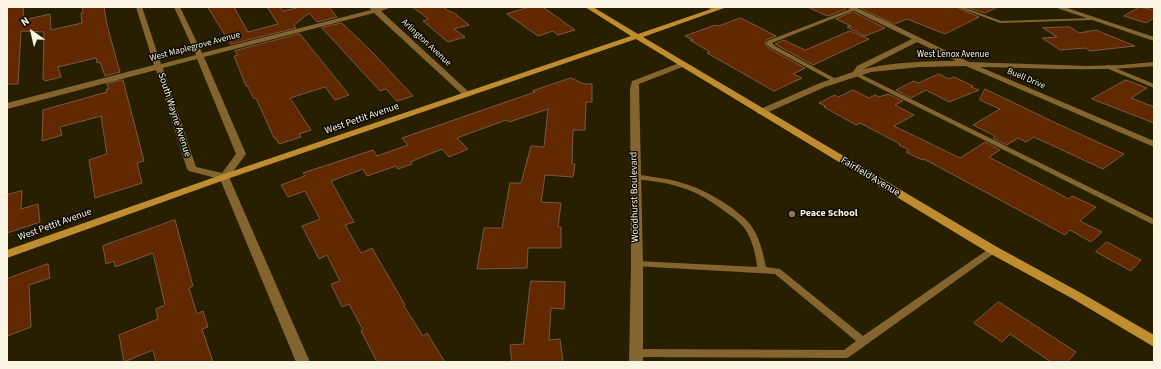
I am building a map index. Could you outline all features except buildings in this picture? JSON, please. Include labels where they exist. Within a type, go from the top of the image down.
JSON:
[{"type":"street","name":"South Wayne Avenue","points":[[139,7],[192,169],[224,177]]},
{"type":"street","points":[[177,7],[200,56],[241,154],[224,177],[303,362]]},
{"type":"street","name":"West Maplegrove Avenue","points":[[7,106],[374,9],[389,7]]},
{"type":"street","name":"Fairfield Avenue","points":[[588,7],[993,250],[1079,297],[1154,342]]},
{"type":"street","name":"West Pettit Avenue","points":[[7,254],[224,177],[712,9],[724,7]]},
{"type":"street","points":[[1057,7],[1154,39]]},
{"type":"street","name":"Buell Drive","points":[[852,8],[967,64],[1154,144]]},
{"type":"street","name":"Arlington Avenue","points":[[374,9],[467,94]]},
{"type":"street","points":[[856,74],[860,68],[917,39]]},
{"type":"street","name":"Woodhurst Boulevard","points":[[636,358],[637,264],[634,177],[634,89],[635,83],[682,64]]},
{"type":"street","name":"West Lenox Avenue","points":[[762,112],[834,80],[886,67],[931,64],[1108,67],[1154,64]]},
{"type":"lane","points":[[959,7],[1000,22],[1092,19]]},
{"type":"lane","points":[[834,80],[773,47],[769,44],[769,42],[852,8]]},
{"type":"lane","points":[[1108,67],[1154,86]]},
{"type":"lane","points":[[856,74],[1154,222]]},
{"type":"lane","points":[[634,177],[674,181],[691,186],[725,207],[750,230],[758,247],[762,270]]},
{"type":"lane","points":[[636,358],[846,354],[993,250]]},
{"type":"lane","points":[[637,264],[777,271],[863,341]]},
{"type":"place","name":"Peace School","points":[[792,214]]}]
